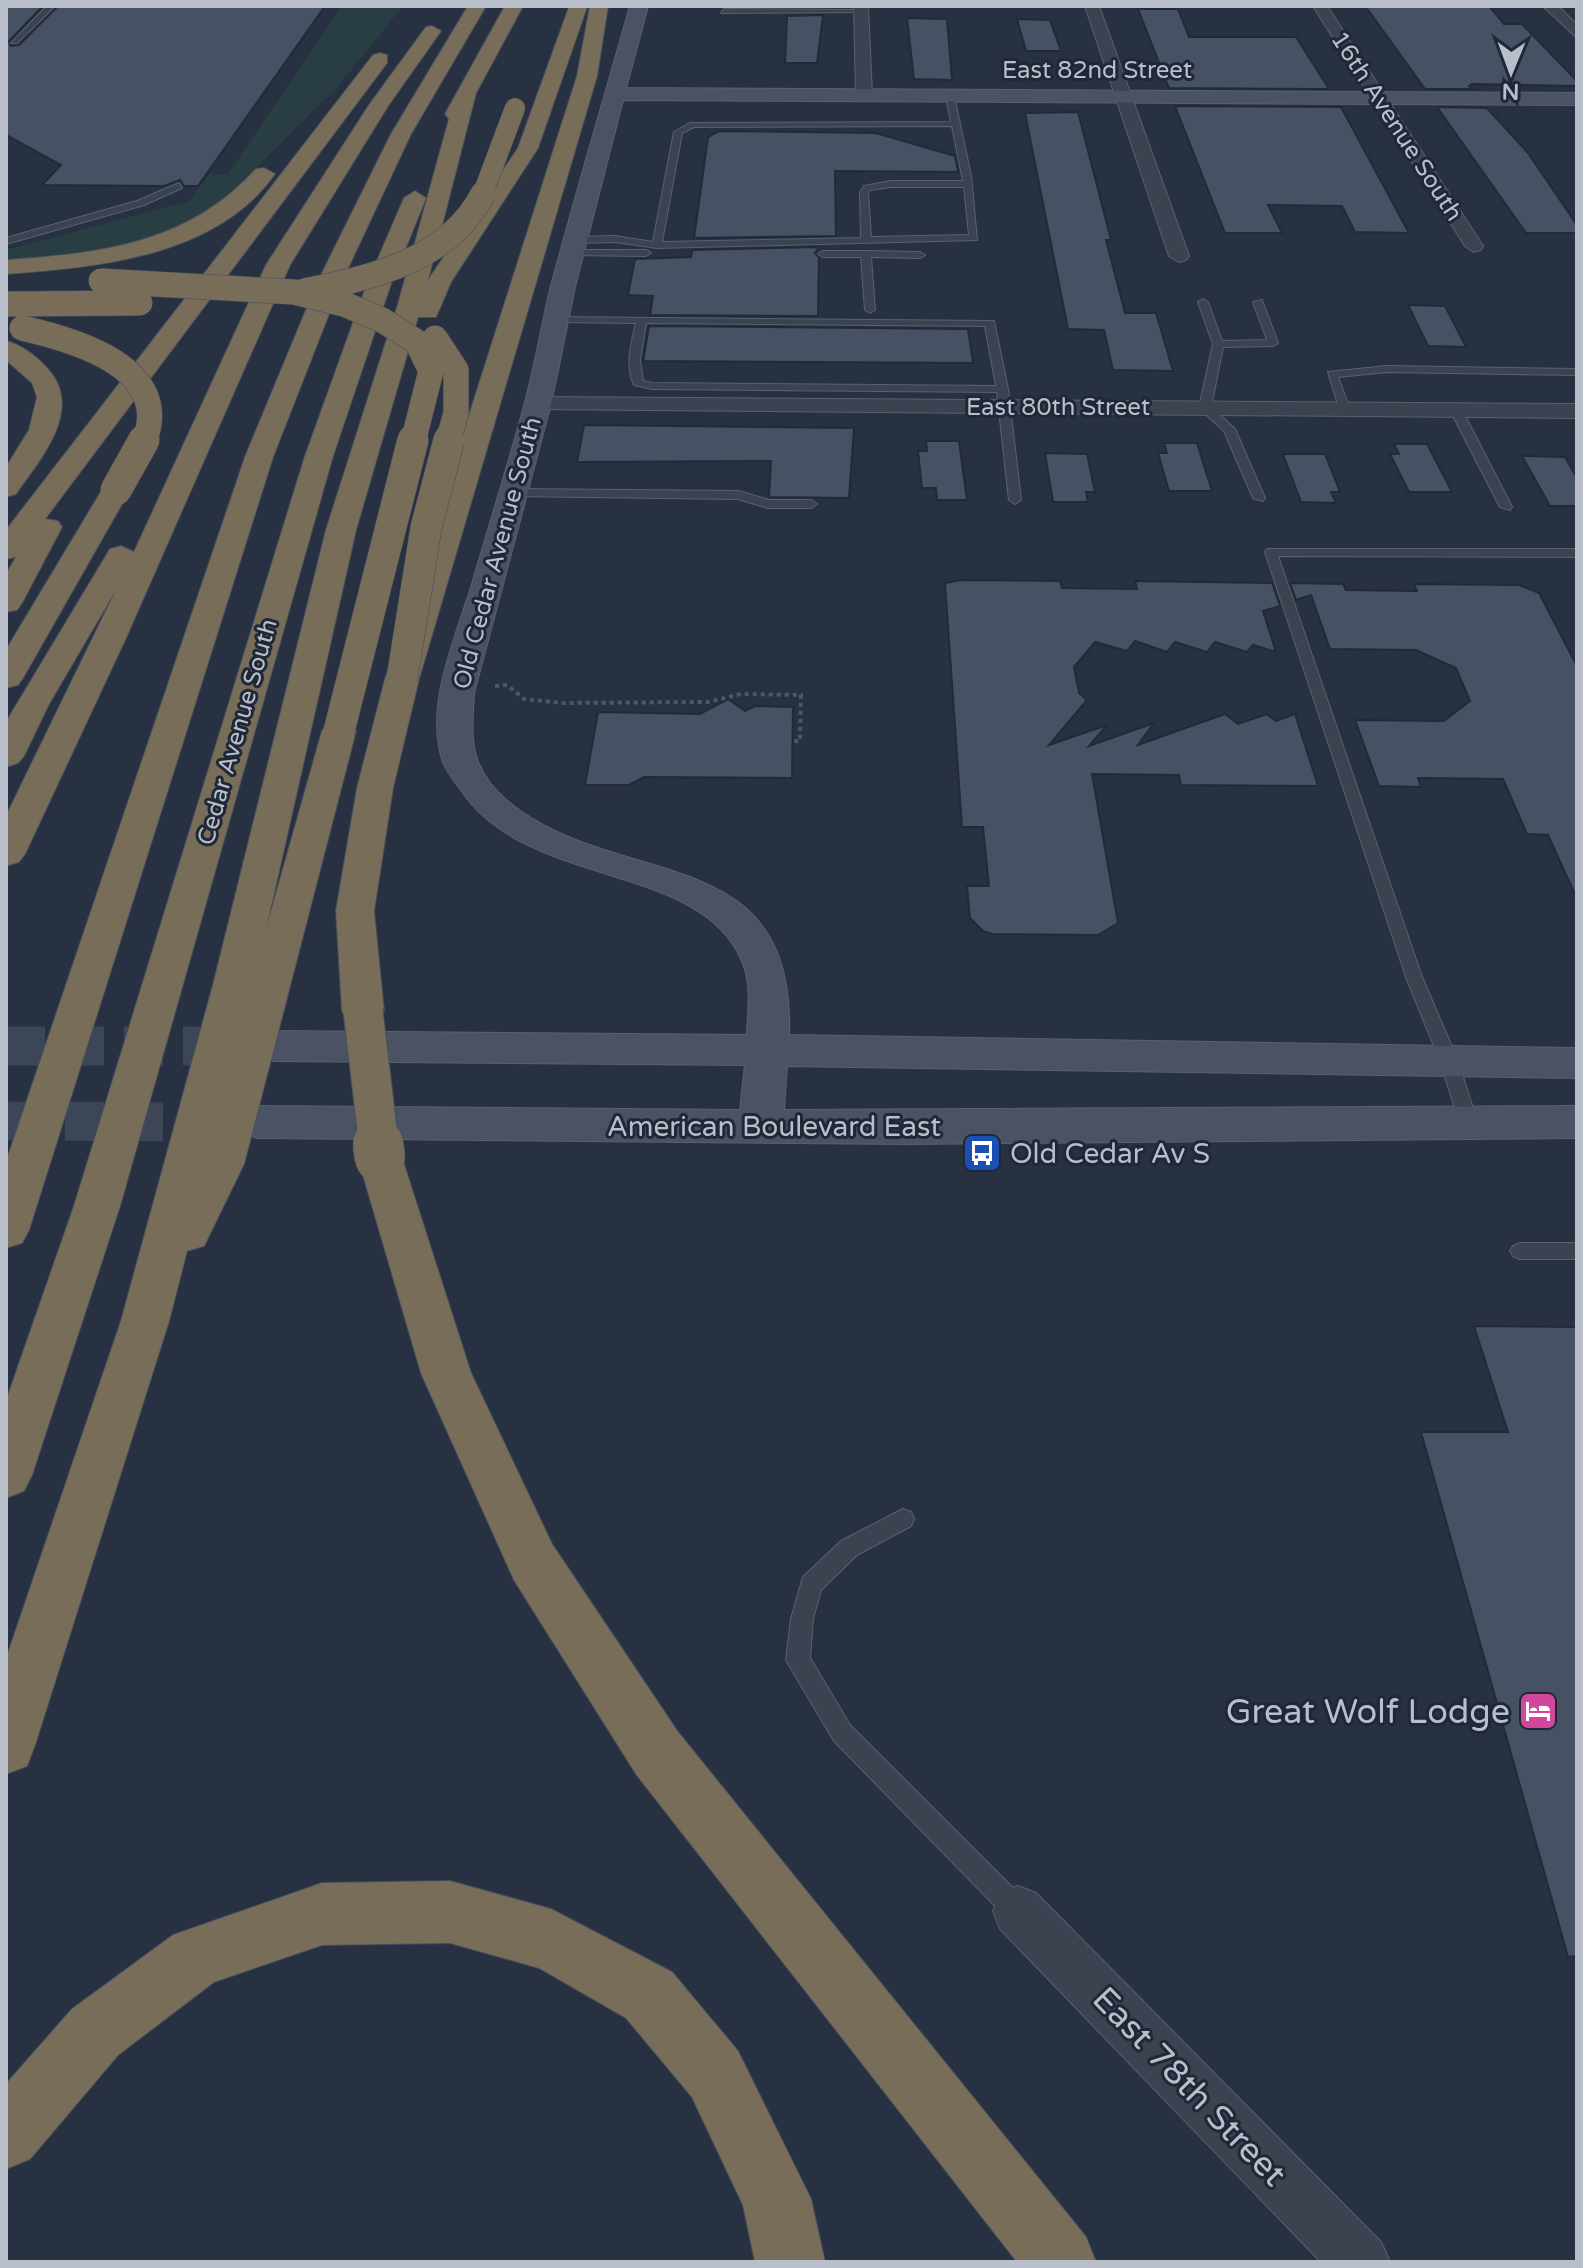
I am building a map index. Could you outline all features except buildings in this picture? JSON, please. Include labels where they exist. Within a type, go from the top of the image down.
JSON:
[{"type":"highway","points":[[6,1230],[259,457],[330,281],[394,148],[477,6]]},
{"type":"highway","name":"Cedar Avenue South","points":[[6,1475],[97,1206],[319,456],[379,284],[421,184],[468,87],[514,6]]},
{"type":"highway","points":[[341,530],[439,282],[528,148],[578,6]]},
{"type":"highway","points":[[599,6],[587,76],[402,679],[375,788],[355,911],[380,1158],[446,1373],[533,1562],[657,1753],[1061,2262]]},
{"type":"highway","points":[[587,76],[605,39],[615,6]]},
{"type":"highway","points":[[6,854],[110,638],[278,265],[379,105],[441,18]]},
{"type":"highway","points":[[6,550],[390,45]]},
{"type":"highway","points":[[6,1745],[145,1321],[233,985],[341,530],[410,304],[468,87]]},
{"type":"highway","points":[[6,304],[254,299],[319,288],[403,262],[450,236],[467,220],[482,192],[517,101]]},
{"type":"highway","points":[[6,267],[80,260],[136,248],[189,231],[231,208],[304,134],[336,114]]},
{"type":"highway","points":[[6,283],[234,280],[294,285],[354,297],[399,313],[435,339],[456,370],[456,413],[426,528],[402,679]]},
{"type":"highway","points":[[101,281],[294,292],[344,304],[382,320],[417,342],[431,371],[416,417],[339,731],[222,1164],[145,1321]]},
{"type":"highway","points":[[6,488],[48,418],[52,390],[11,334]]},
{"type":"highway","points":[[6,678],[116,490],[150,420],[148,398],[118,362],[90,347],[11,334]]},
{"type":"highway","points":[[6,603],[145,364]]},
{"type":"highway","points":[[6,756],[32,704],[222,385]]},
{"type":"highway","points":[[6,2135],[95,2032],[195,1957],[322,1914],[450,1912],[551,1940],[649,1995],[715,2074],[776,2199],[790,2262]]},
{"type":"street","name":"Old Cedar Avenue South","points":[[639,6],[574,246],[538,404],[457,693],[455,734],[461,765],[477,793],[507,820],[555,848],[703,897],[733,917],[751,935],[763,961],[768,984],[761,1126]]},
{"type":"street","points":[[1092,6],[1179,256]]},
{"type":"street","name":"16th Avenue South","points":[[1320,6],[1474,246]]},
{"type":"street","points":[[1550,6],[1577,34]]},
{"type":"street","points":[[861,9],[864,95]]},
{"type":"street","name":"East 82nd Street","points":[[616,94],[1577,99]]},
{"type":"street","name":"East 80th Street","points":[[538,404],[1004,398],[1205,408],[1577,411]]},
{"type":"street","points":[[274,1046],[765,1050],[1577,1063]]},
{"type":"street","name":"American Boulevard East","points":[[258,1122],[906,1128],[1577,1122]]},
{"type":"street","name":"East 78th Street","points":[[1018,1911],[1361,2262]]},
{"type":"lane","points":[[14,41],[51,6]]},
{"type":"lane","points":[[724,11],[861,9]]},
{"type":"lane","points":[[574,246],[615,239],[657,245],[974,238],[968,184],[950,96]]},
{"type":"lane","points":[[657,245],[678,132],[693,125],[954,124]]},
{"type":"lane","points":[[866,240],[864,193],[867,188],[891,184],[968,184]]},
{"type":"lane","points":[[6,241],[32,237],[72,222],[157,199],[179,186]]},
{"type":"lane","points":[[6,231],[72,222]]},
{"type":"lane","points":[[574,246],[920,255]]},
{"type":"lane","points":[[866,254],[870,310]]},
{"type":"lane","points":[[1203,302],[1218,344],[1205,408],[1229,429],[1259,498]]},
{"type":"lane","points":[[1218,344],[1273,343],[1258,302]]},
{"type":"lane","points":[[557,314],[985,311]]},
{"type":"lane","points":[[557,314],[642,320],[990,323],[1004,398],[1015,500]]},
{"type":"lane","points":[[642,320],[634,362],[638,383],[652,386],[1004,398]]},
{"type":"lane","points":[[1344,409],[1332,374],[1387,369],[1577,372]]},
{"type":"lane","points":[[1456,410],[1506,507]]},
{"type":"lane","points":[[513,493],[739,495],[768,504],[811,504]]},
{"type":"lane","points":[[1468,1121],[1449,1061],[1414,977],[1271,552],[1577,553]]},
{"type":"lane","points":[[1520,1251],[1577,1251]]},
{"type":"lane","points":[[903,1519],[849,1548],[811,1584],[802,1619],[798,1660],[842,1733],[1018,1911]]},
{"type":"path","points":[[495,686],[507,685],[524,699],[562,703],[708,702],[741,694],[801,695],[800,741],[792,741]]},
{"type":"green space","points":[[341,6],[403,6],[335,90],[214,210],[161,235],[123,246],[6,262],[6,250],[189,201],[208,175],[228,174]]},
{"type":"tunnel","points":[[6,1046],[256,1046]]},
{"type":"tunnel","points":[[6,1121],[236,1122]]},
{"type":"place","name":"Old Cedar Av S","points":[[982,1153]]},
{"type":"place","name":"Great Wolf Lodge","points":[[1538,1711]]}]
